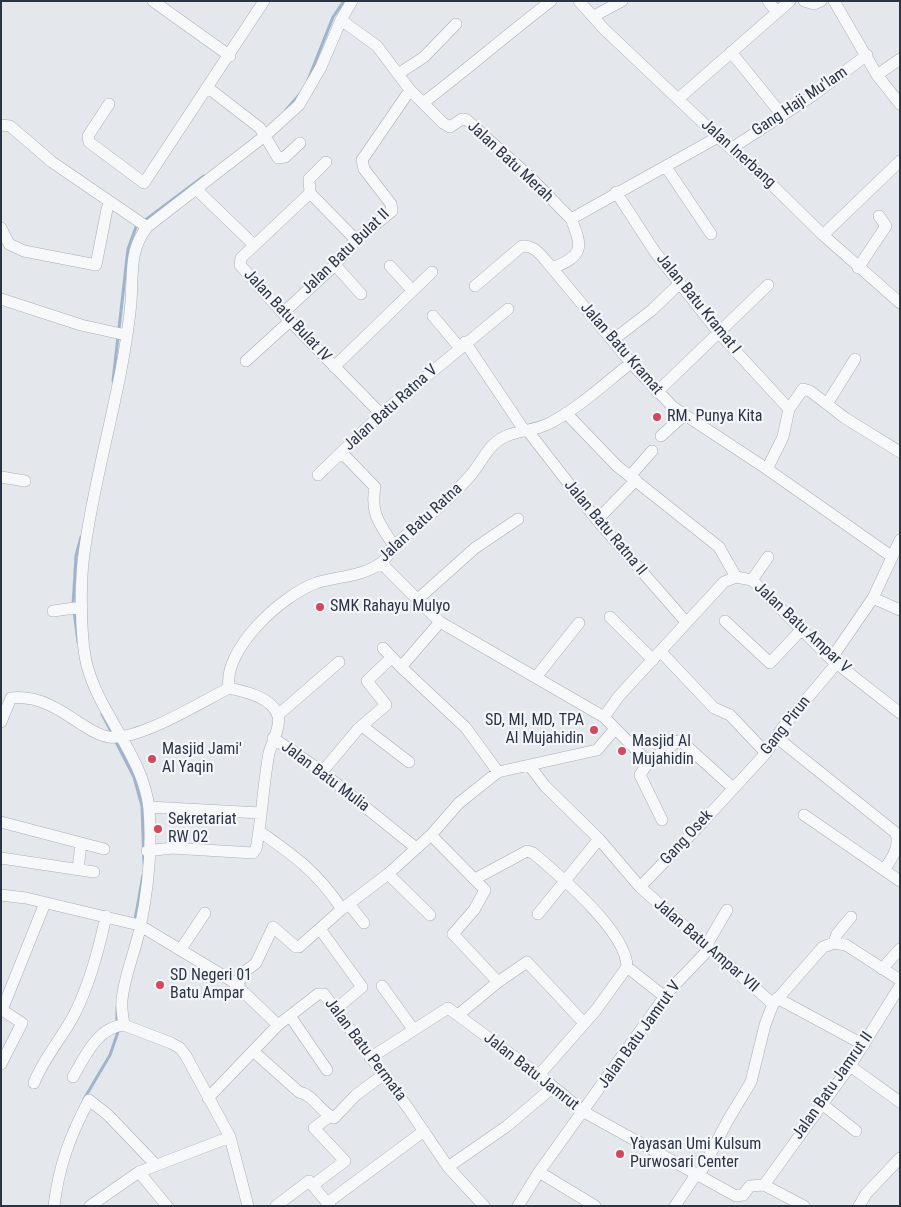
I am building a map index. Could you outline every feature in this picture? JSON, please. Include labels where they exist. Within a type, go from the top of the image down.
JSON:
[{"type":"street","points":[[153,1],[230,56]]},
{"type":"street","points":[[109,104],[88,136],[89,142],[144,183],[206,87],[230,56],[264,1]]},
{"type":"street","points":[[119,1026],[122,1000],[140,925],[148,851],[149,807],[139,776],[117,737],[88,668],[77,608],[84,555],[119,385],[121,334],[131,302],[132,258],[147,227],[197,190],[264,132],[292,112],[305,97],[321,67],[341,20],[352,1]]},
{"type":"street","points":[[423,103],[483,58],[530,16],[551,1]]},
{"type":"street","name":"Jalan Inerbang","points":[[579,1],[678,98],[858,268],[900,303]]},
{"type":"street","points":[[594,16],[622,1]]},
{"type":"street","points":[[768,1],[777,12]]},
{"type":"street","points":[[678,98],[790,1]]},
{"type":"street","points":[[804,1],[814,4],[821,1]]},
{"type":"street","points":[[834,1],[877,75],[900,104]]},
{"type":"street","name":"Jalan Batu Merah","points":[[341,20],[377,46],[410,90],[450,127],[462,119],[467,120],[529,176],[571,218]]},
{"type":"street","points":[[398,74],[424,57],[456,24]]},
{"type":"street","points":[[731,52],[782,115]]},
{"type":"street","name":"Gang Haji Mu'lam","points":[[732,148],[867,55]]},
{"type":"street","points":[[877,75],[900,59]]},
{"type":"street","points":[[206,87],[264,132],[278,158],[282,159],[300,143]]},
{"type":"street","name":"Jalan Batu Bulat II","points":[[246,361],[356,240],[393,208],[362,164],[362,160],[410,90]]},
{"type":"street","points":[[1,125],[10,126],[52,162],[147,227]]},
{"type":"street","points":[[552,268],[568,261],[579,249],[580,243],[571,218],[616,192],[666,167],[718,136]]},
{"type":"street","points":[[823,235],[900,161]]},
{"type":"street","points":[[326,162],[309,178],[310,193],[356,240]]},
{"type":"street","points":[[666,167],[711,234]]},
{"type":"street","points":[[197,190],[254,245],[310,193]]},
{"type":"street","name":"Jalan Batu Kramat I","points":[[616,192],[655,252],[719,333],[789,409]]},
{"type":"street","points":[[1,228],[9,244],[24,251],[96,264],[110,202]]},
{"type":"street","points":[[858,268],[886,226],[880,216]]},
{"type":"street","name":"Jalan Batu Bulat IV","points":[[254,245],[241,258],[240,264],[243,271],[380,414]]},
{"type":"street","name":"Jalan Batu Kramat","points":[[475,286],[522,246],[529,246],[534,249],[657,392],[684,415],[896,549]]},
{"type":"street","points":[[335,265],[361,294]]},
{"type":"street","points":[[390,266],[412,290]]},
{"type":"street","name":"Jalan Batu Bulat IV","points":[[334,367],[432,272]]},
{"type":"street","points":[[613,340],[652,310],[680,282]]},
{"type":"street","points":[[657,392],[768,285]]},
{"type":"street","points":[[1,299],[81,325],[121,334]]},
{"type":"street","name":"Jalan Batu Ratna V","points":[[318,475],[342,453],[347,444],[380,414],[508,309]]},
{"type":"street","points":[[433,316],[462,345],[526,430]]},
{"type":"street","points":[[827,404],[855,359]]},
{"type":"street","name":"Jalan Batu Ratna","points":[[229,688],[227,676],[233,662],[261,620],[272,609],[315,584],[352,576],[381,563],[394,546],[438,509],[472,474],[493,446],[507,435],[548,424],[566,413],[631,362]]},
{"type":"street","points":[[767,469],[783,437],[789,409],[804,389],[900,452]]},
{"type":"street","points":[[566,413],[610,460],[719,546],[736,576]]},
{"type":"street","points":[[661,436],[684,415]]},
{"type":"street","name":"Jalan Batu Ratna II","points":[[526,430],[597,520],[686,622]]},
{"type":"street","points":[[597,520],[634,478],[652,451]]},
{"type":"street","points":[[342,453],[375,487],[372,501],[376,518],[394,546]]},
{"type":"street","points":[[1,477],[25,481]]},
{"type":"street","points":[[418,599],[476,548],[518,519]]},
{"type":"street","points":[[834,661],[873,598],[896,549]]},
{"type":"street","points":[[752,580],[768,557]]},
{"type":"street","points":[[381,563],[440,622],[604,717],[648,762]]},
{"type":"street","name":"Jalan Batu Ampar V","points":[[604,717],[620,696],[686,622],[724,582],[736,576],[752,580],[834,661],[900,714]]},
{"type":"street","points":[[873,598],[900,610]]},
{"type":"street","points":[[53,612],[77,608]]},
{"type":"street","points":[[610,617],[657,656],[714,708],[730,715],[766,753]]},
{"type":"street","points":[[725,621],[770,663],[802,629]]},
{"type":"street","points":[[401,668],[440,622]]},
{"type":"street","points":[[536,677],[579,623]]},
{"type":"street","points":[[383,648],[401,668],[466,728],[498,772]]},
{"type":"street","points":[[322,772],[362,726],[386,706],[367,681],[391,658]]},
{"type":"street","name":"Gang Pirun","points":[[733,788],[766,753],[834,661]]},
{"type":"street","points":[[1,722],[11,698],[37,699],[117,737],[152,727],[229,688],[249,692],[264,700],[278,715],[339,662]]},
{"type":"street","name":"Jalan Batu Mulia","points":[[278,715],[278,724],[273,738],[322,772],[416,848]]},
{"type":"street","points":[[362,726],[408,762]]},
{"type":"street","points":[[236,986],[247,970],[256,962],[273,927],[298,947],[345,906],[388,874],[431,835],[459,803],[498,772],[597,750],[614,729]]},
{"type":"street","points":[[776,737],[896,833],[898,844],[884,870]]},
{"type":"street","points":[[148,851],[172,848],[253,853],[256,849],[273,738]]},
{"type":"street","points":[[662,820],[640,775],[648,762],[678,741],[681,741],[733,788]]},
{"type":"street","name":"Jalan Batu Ampar VII","points":[[529,765],[545,786],[599,839],[640,887],[708,948],[775,1001],[823,947],[834,943]]},
{"type":"street","name":"Gang Osek","points":[[640,887],[733,788]]},
{"type":"street","points":[[149,807],[261,813]]},
{"type":"street","points":[[804,815],[900,881]]},
{"type":"street","points":[[1,822],[81,844],[104,848]]},
{"type":"street","points":[[259,831],[312,871],[364,923]]},
{"type":"street","points":[[431,835],[485,890],[474,910],[453,934],[498,982]]},
{"type":"street","points":[[538,914],[567,881],[599,839]]},
{"type":"street","points":[[78,869],[81,844]]},
{"type":"street","points":[[475,879],[527,851],[533,853],[567,881],[606,924],[628,959],[628,967],[584,1023],[539,1075]]},
{"type":"street","points":[[1,858],[94,872]]},
{"type":"street","points":[[388,874],[430,915]]},
{"type":"street","points":[[1,895],[46,903],[140,925],[181,949],[236,986],[278,1025]]},
{"type":"street","points":[[1,1064],[22,1023],[2,1010],[46,903]]},
{"type":"street","name":"Jalan Batu Jamrut V","points":[[539,1172],[584,1112],[664,997],[708,948],[727,910]]},
{"type":"street","points":[[181,949],[205,913]]},
{"type":"street","points":[[34,1083],[41,1064],[75,1014],[89,980],[106,916]]},
{"type":"street","points":[[851,917],[836,934],[834,943],[846,945],[900,980]]},
{"type":"street","points":[[320,929],[362,987],[336,1009]]},
{"type":"street","points":[[882,969],[900,950]]},
{"type":"street","points":[[370,1058],[444,1009],[448,1008],[458,1015],[498,982],[527,962],[584,1023]]},
{"type":"street","points":[[628,967],[664,997]]},
{"type":"street","points":[[382,986],[413,1029]]},
{"type":"street","name":"Jalan Batu Jamrut II","points":[[764,1185],[850,1066],[900,986]]},
{"type":"street","name":"Jalan Batu Permata","points":[[208,1098],[278,1025],[318,994],[328,998],[448,1167],[480,1204]]},
{"type":"street","points":[[674,1206],[698,1174],[752,1082],[765,1025],[775,1001],[864,1045]]},
{"type":"street","name":"Jalan Batu Jamrut","points":[[458,1015],[539,1075],[552,1088],[584,1112],[641,1145],[740,1196],[750,1186],[764,1185]]},
{"type":"street","points":[[290,1016],[327,1070]]},
{"type":"street","points":[[73,1076],[93,1044],[109,1028],[119,1026],[180,1048],[230,1137],[248,1206]]},
{"type":"street","points":[[253,1051],[299,1092],[308,1094],[334,1118],[356,1095],[383,1075]]},
{"type":"street","points":[[850,1066],[900,1102]]},
{"type":"street","points":[[448,1167],[507,1126],[552,1088]]},
{"type":"street","points":[[54,1206],[56,1184],[62,1161],[89,1100],[108,1116],[155,1164]]},
{"type":"street","points":[[822,1104],[856,1131]]},
{"type":"street","points":[[313,1185],[345,1161],[314,1128],[330,1116]]},
{"type":"street","points":[[276,1206],[307,1182],[313,1185],[329,1204],[424,1131]]},
{"type":"street","points":[[90,1206],[138,1172],[230,1137]]},
{"type":"street","points":[[859,1206],[866,1194],[900,1158]]},
{"type":"street","points":[[138,1172],[166,1206]]},
{"type":"street","points":[[518,1206],[539,1172],[594,1206]]},
{"type":"street","points":[[764,1185],[797,1204]]},
{"type":"waterway","points":[[308,80],[333,17],[344,1]]},
{"type":"waterway","points":[[286,110],[300,94]]},
{"type":"waterway","points":[[113,381],[128,249],[136,227],[204,176]]},
{"type":"waterway","points":[[73,605],[76,556],[81,537]]},
{"type":"waterway","points":[[74,611],[78,642]]},
{"type":"waterway","points":[[102,714],[113,735]]},
{"type":"waterway","points":[[115,740],[134,777],[142,806],[144,864]]},
{"type":"waterway","points":[[135,920],[143,875]]},
{"type":"waterway","points":[[117,1007],[117,1023]]},
{"type":"waterway","points":[[84,1099],[110,1055],[119,1029]]},
{"type":"place","name":"RM. Punya Kita","points":[[657,417]]},
{"type":"place","name":"SMK Rahayu Mulyo","points":[[320,607]]},
{"type":"place","name":"SD, MI, MD, TPA Al Mujahidin","points":[[594,730]]},
{"type":"place","name":"Masjid Al Mujahidin","points":[[622,751]]},
{"type":"place","name":"Masjid Jami' Al Yaqin","points":[[152,759]]},
{"type":"place","name":"Sekretariat RW 02","points":[[158,829]]},
{"type":"place","name":"SD Negeri 01 Batu Ampar","points":[[160,985]]},
{"type":"place","name":"Yayasan Umi Kulsum Purwosari Center","points":[[620,1154]]}]
